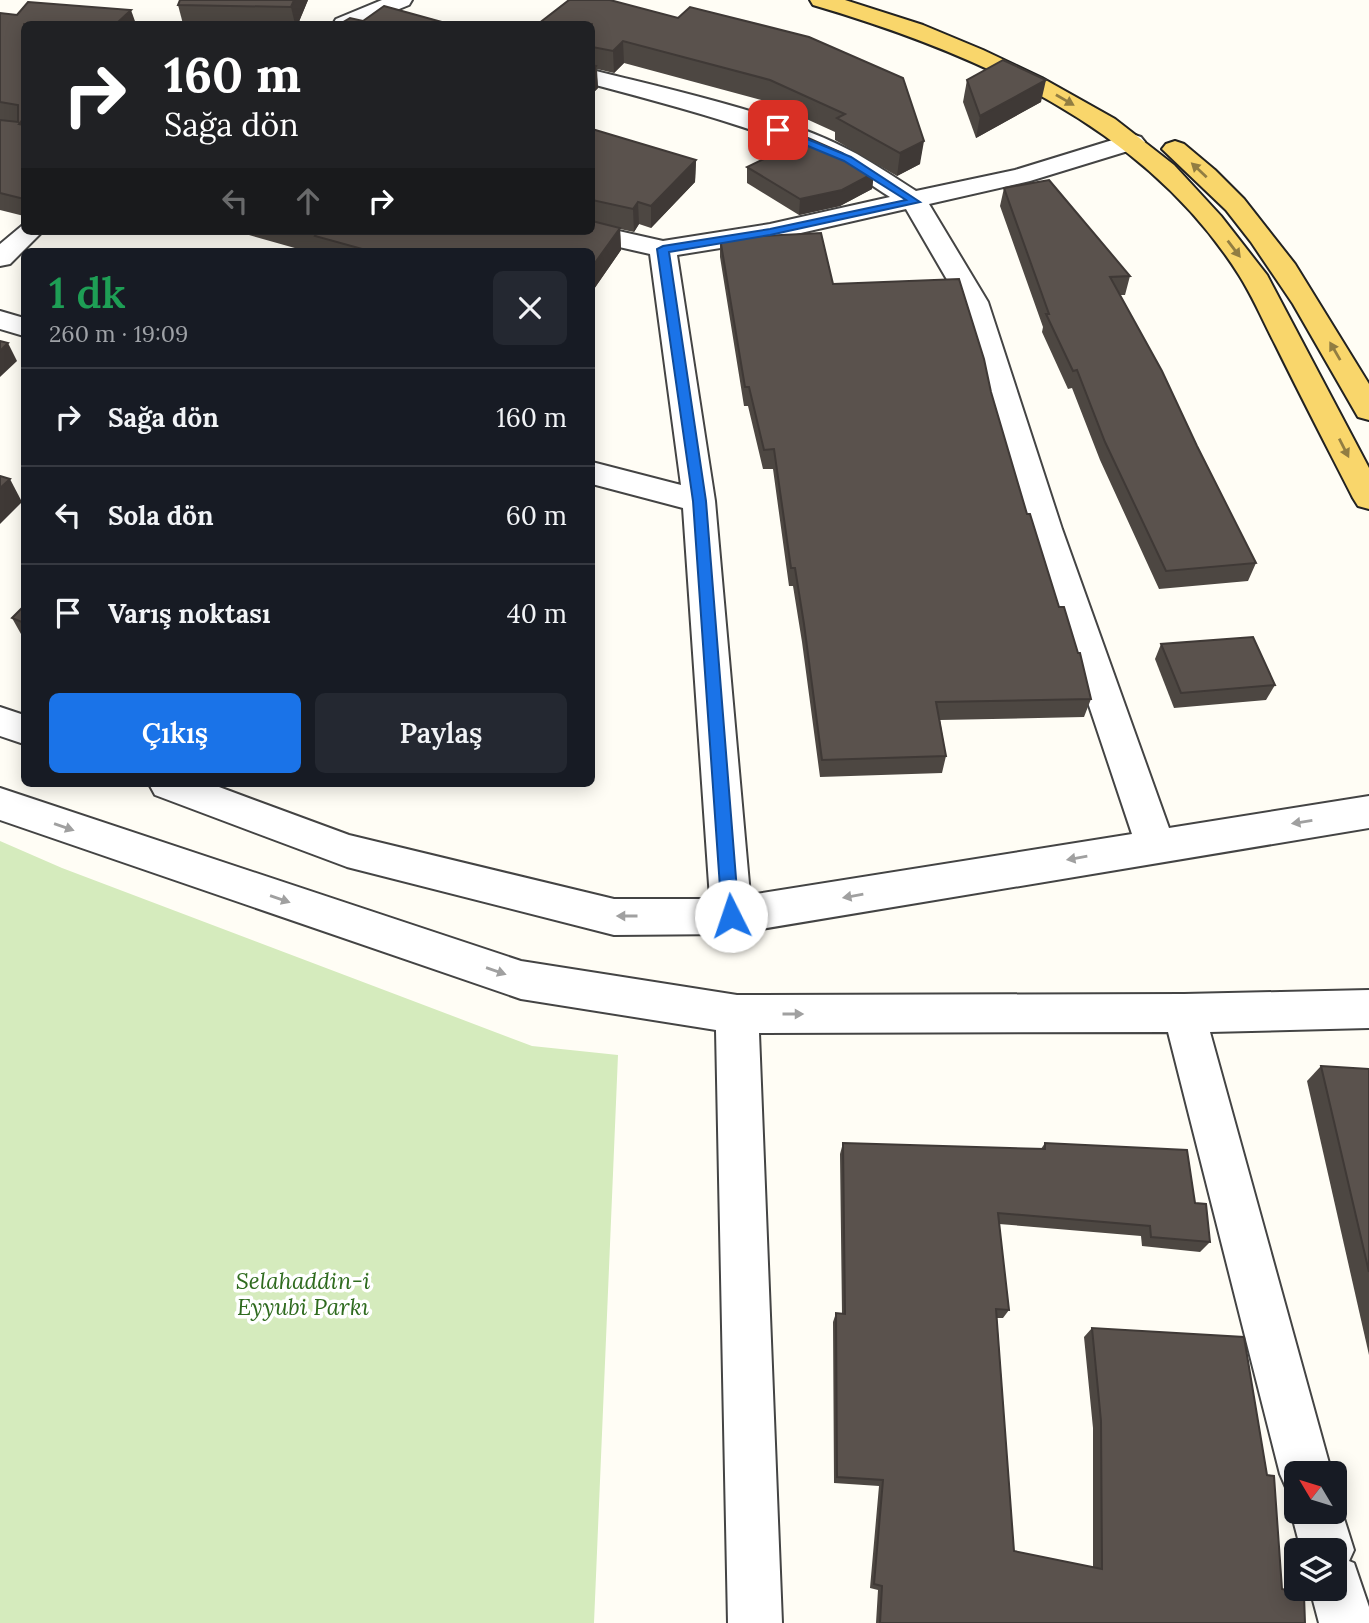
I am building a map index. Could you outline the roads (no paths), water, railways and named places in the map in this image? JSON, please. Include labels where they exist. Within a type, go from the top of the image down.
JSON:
[{"type":"main road","points":[[821,0],[919,30],[969,50],[1017,73],[1132,142],[1184,190],[1253,275],[1369,498]]},
{"type":"main road","points":[[877,0],[968,34],[1065,78],[1151,131],[1184,156],[1226,195],[1262,238],[1307,303],[1369,410]]},
{"type":"street","points":[[351,21],[401,0]]},
{"type":"street","points":[[366,15],[387,21]]},
{"type":"street","points":[[595,78],[721,111],[778,130],[848,159],[915,202],[974,302],[1046,529],[1155,845]]},
{"type":"street","points":[[595,234],[663,249],[770,232],[915,202],[1033,172],[1132,142]]},
{"type":"street","points":[[0,258],[26,235]]},
{"type":"street","points":[[663,249],[699,501],[731,916]]},
{"type":"street","points":[[0,320],[21,326]]},
{"type":"street","points":[[595,474],[699,501]]},
{"type":"street","points":[[0,720],[21,729]]},
{"type":"street","points":[[176,787],[347,851],[614,916],[731,916],[1369,812]]},
{"type":"street","points":[[0,804],[522,980],[737,1014],[1184,1013],[1369,1009]]},
{"type":"street","points":[[1184,1013],[1303,1461]]},
{"type":"street","points":[[737,1014],[755,1623]]},
{"type":"street","points":[[1340,1601],[1346,1623]]},
{"type":"park label","name":"Selahaddin-i Eyyubi Parkı","points":[[303,1294]]}]
